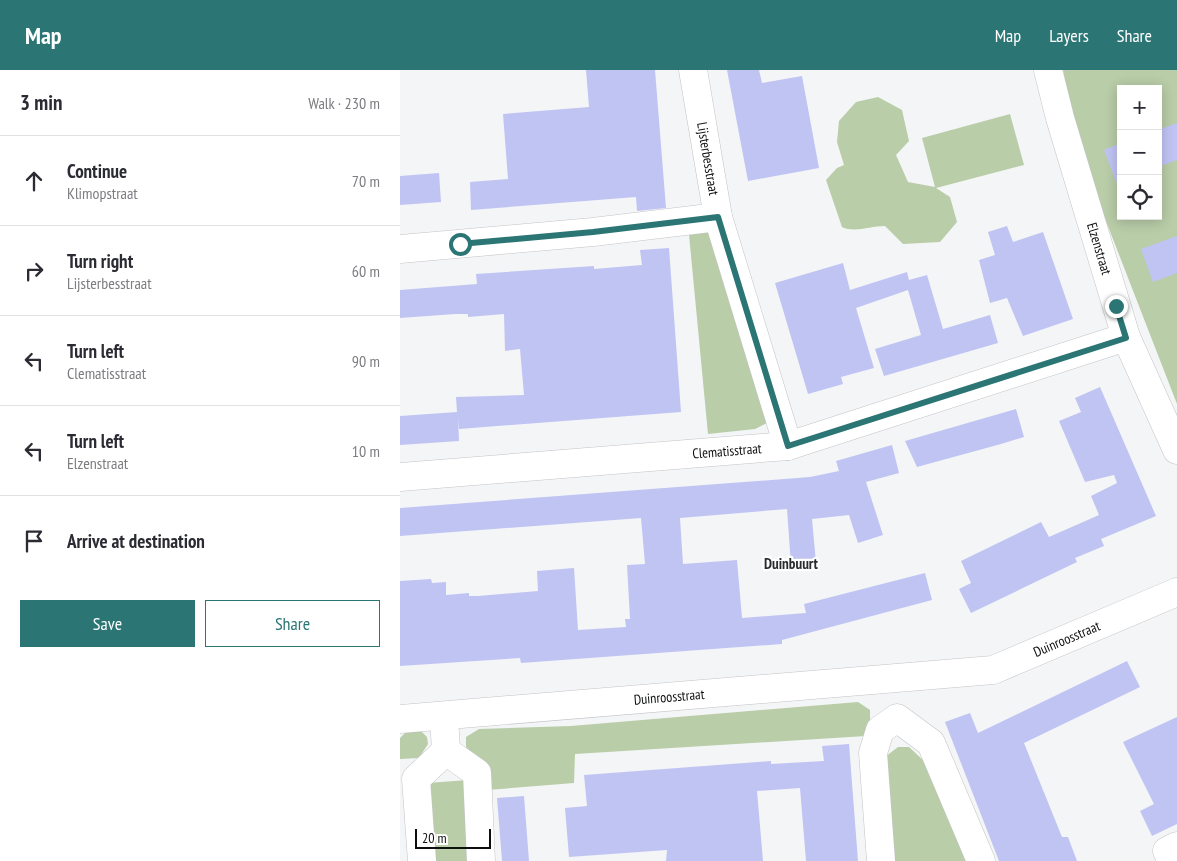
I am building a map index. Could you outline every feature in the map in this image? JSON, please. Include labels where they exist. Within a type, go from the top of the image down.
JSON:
[{"type":"street","name":"Lijsterbesstraat","points":[[693,70],[718,217],[788,446]]},
{"type":"street","name":"Elzenstraat","points":[[1048,70],[1060,118],[1126,338],[1177,450]]},
{"type":"street","points":[[400,249],[593,232],[718,217]]},
{"type":"street","name":"Clematisstraat","points":[[400,477],[788,446],[1126,338]]},
{"type":"street","name":"Duinroosstraat","points":[[400,719],[993,670],[1177,592]]},
{"type":"street","points":[[894,678],[897,718],[931,743],[981,861]]},
{"type":"street","points":[[444,716],[446,751]]},
{"type":"street","points":[[881,861],[873,753],[880,730],[897,718]]},
{"type":"street","points":[[422,861],[416,779],[446,751]]},
{"type":"street","points":[[446,751],[477,774],[481,861]]},
{"type":"street","points":[[1172,861],[1168,851],[1177,846]]},
{"type":"green space","points":[[1063,70],[1177,70],[1177,404],[1104,216],[1074,127]]},
{"type":"green space","points":[[878,97],[902,110],[909,141],[896,155],[908,182],[935,187],[922,138],[1010,114],[1024,165],[936,188],[950,197],[957,222],[940,242],[903,244],[885,226],[857,229],[842,227],[826,180],[837,168],[844,165],[837,142],[839,121],[856,102]]},
{"type":"green space","points":[[688,224],[707,229],[771,421],[755,429],[708,434]]},
{"type":"green space","points":[[858,702],[870,710],[870,723],[866,736],[575,754],[574,783],[487,790],[466,746],[466,737],[479,729],[571,726]]},
{"type":"green space","points":[[406,732],[422,732],[427,737],[428,744],[419,758],[400,759],[400,738]]},
{"type":"green space","points":[[898,747],[909,747],[925,762],[966,861],[886,861],[885,757]]},
{"type":"green space","points":[[469,780],[474,861],[431,861],[427,783]]},
{"type":"building","points":[[586,70],[655,70],[666,208],[637,211],[636,197],[471,210],[470,182],[508,179],[503,114],[589,107]]},
{"type":"building","points":[[727,70],[759,70],[762,83],[802,76],[819,168],[748,181]]},
{"type":"building","points":[[1177,123],[1177,160],[1162,166],[1162,130]]},
{"type":"building","points":[[1117,145],[1116,182],[1104,150]]},
{"type":"building","points":[[439,173],[441,202],[400,205],[400,176]]},
{"type":"building","points":[[1007,226],[1013,242],[1043,232],[1073,319],[1023,336],[1007,298],[990,303],[979,260],[995,255],[988,232]]},
{"type":"building","points":[[1177,236],[1177,273],[1153,282],[1141,249]]},
{"type":"building","points":[[669,248],[681,412],[459,429],[458,417],[459,441],[400,445],[400,416],[457,412],[456,397],[524,395],[520,349],[505,351],[504,314],[468,317],[468,314],[455,314],[400,318],[400,290],[477,284],[476,274],[594,266],[594,269],[642,265],[640,250]]},
{"type":"building","points":[[843,263],[850,290],[907,272],[909,280],[927,275],[943,329],[990,315],[998,343],[884,376],[875,349],[921,335],[908,290],[856,308],[874,368],[841,377],[843,384],[808,394],[775,283]]},
{"type":"building","points":[[1100,387],[1156,516],[1101,539],[1104,546],[1075,558],[1077,562],[971,613],[959,589],[971,583],[961,561],[1041,522],[1049,537],[1099,515],[1091,496],[1117,483],[1114,475],[1085,482],[1059,421],[1081,412],[1075,398]]},
{"type":"building","points":[[1016,409],[1024,437],[1001,444],[917,467],[905,441]]},
{"type":"building","points":[[892,445],[899,473],[866,482],[883,535],[858,543],[849,515],[812,519],[816,563],[791,565],[787,509],[680,518],[683,564],[737,560],[742,618],[806,613],[804,604],[925,573],[932,600],[782,640],[782,644],[521,663],[520,658],[400,666],[400,581],[431,579],[432,583],[446,582],[446,595],[469,593],[469,596],[478,596],[538,591],[537,571],[574,568],[578,630],[626,627],[625,619],[630,619],[627,565],[645,564],[641,518],[400,536],[400,508],[810,477],[839,471],[836,461]]},
{"type":"building","points":[[1127,661],[1140,687],[1024,743],[1062,837],[1068,837],[1077,861],[999,861],[945,722],[970,713],[978,733]]},
{"type":"building","points":[[1177,717],[1177,824],[1152,836],[1140,811],[1154,804],[1123,742]]},
{"type":"building","points":[[849,744],[858,861],[806,861],[800,788],[757,791],[763,861],[666,861],[667,850],[569,857],[565,808],[587,806],[584,775],[771,761],[771,764],[824,761],[822,746]]},
{"type":"building","points":[[524,796],[529,861],[502,861],[497,798]]},
{"type":"district","name":"Duinbuurt","points":[[791,564]]},
{"type":"route","points":[[460,244],[593,232],[718,217],[788,446],[819,438],[1126,338],[1116,306]]}]
